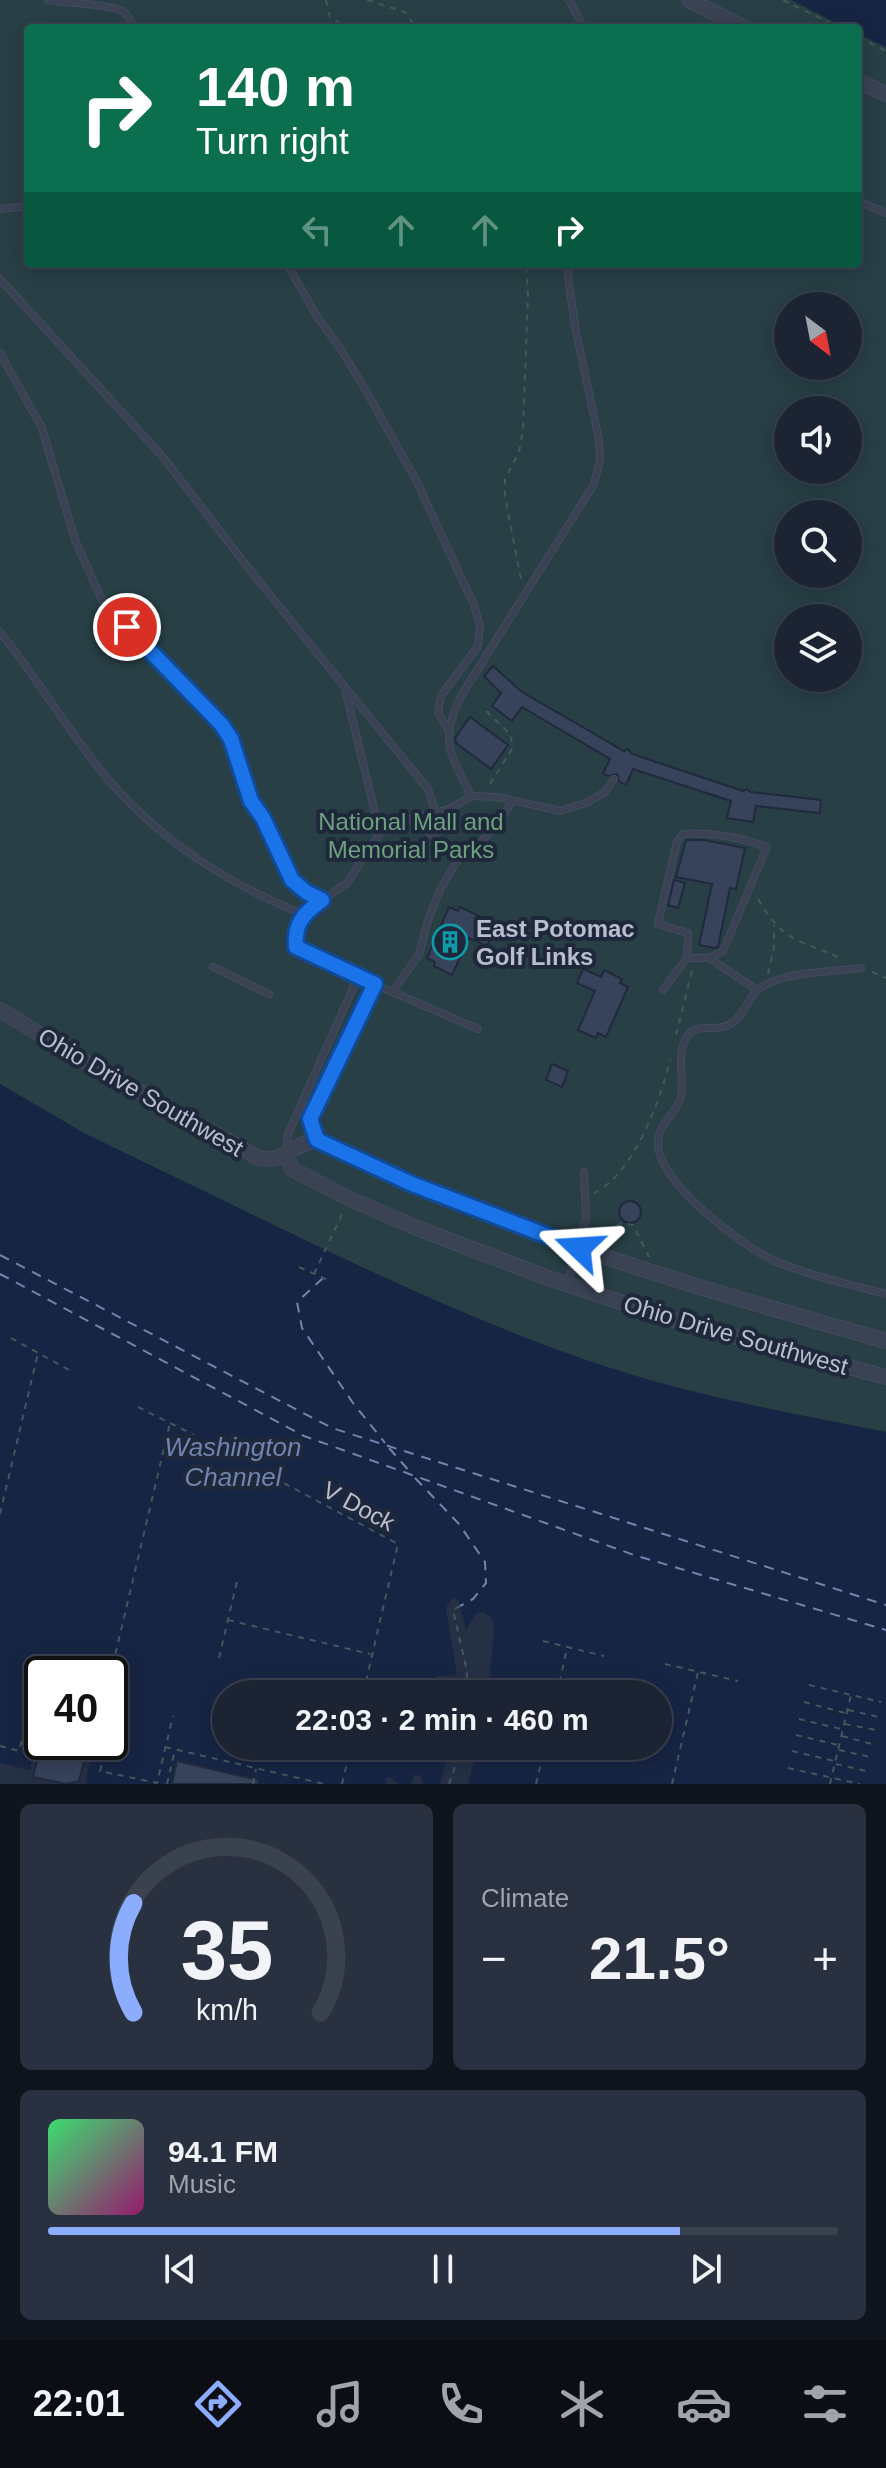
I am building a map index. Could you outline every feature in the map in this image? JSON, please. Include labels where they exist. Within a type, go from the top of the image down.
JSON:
[{"type":"street","points":[[689,0],[737,24]]},
{"type":"street","points":[[862,83],[886,94]]},
{"type":"street","name":"Ohio Drive Southwest","points":[[0,1010],[89,1064],[248,1152],[269,1160],[286,1154],[303,1142],[317,1140],[412,1184],[579,1248],[886,1341]]},
{"type":"street","name":"Ohio Drive Southwest","points":[[286,1154],[292,1169],[350,1199],[567,1285],[677,1321],[886,1377]]},
{"type":"lane","points":[[48,0],[123,12],[132,24]]},
{"type":"lane","points":[[569,0],[582,24]]},
{"type":"lane","points":[[862,203],[886,213]]},
{"type":"lane","points":[[0,209],[24,204]]},
{"type":"lane","points":[[289,268],[365,389],[416,480],[474,605],[480,626],[478,646],[441,696],[438,713],[449,731]]},
{"type":"lane","points":[[471,796],[448,743],[450,720],[461,696],[594,484],[600,460],[593,404],[568,276],[569,268]]},
{"type":"lane","points":[[0,279],[162,456],[197,504],[428,789],[436,813]]},
{"type":"lane","points":[[0,353],[42,428],[65,513],[97,592],[221,724],[231,739],[251,801],[263,818],[292,880],[322,900]]},
{"type":"lane","points":[[0,632],[112,784],[163,835],[208,867],[272,902],[302,914]]},
{"type":"lane","points":[[345,689],[380,833]]},
{"type":"lane","points":[[478,1029],[293,946],[302,914],[347,883],[380,833],[416,818],[450,809],[471,796],[486,796],[560,811],[586,803],[605,792],[614,779]]},
{"type":"lane","points":[[392,992],[419,955],[428,920],[441,888],[457,861],[484,839],[511,801]]},
{"type":"lane","points":[[416,818],[457,861]]},
{"type":"lane","points":[[663,990],[687,958],[688,933],[658,924],[674,849],[683,834],[704,833],[744,839],[767,847],[723,951],[709,958],[687,958]]},
{"type":"lane","points":[[709,958],[757,990]]},
{"type":"lane","points":[[213,967],[269,994]]},
{"type":"lane","points":[[861,968],[775,979],[757,990],[741,1015],[728,1026],[697,1029],[689,1034],[682,1050],[681,1099],[662,1126],[658,1141],[659,1156],[683,1191],[747,1246],[775,1261],[886,1294]]},
{"type":"lane","points":[[286,1154],[288,1134],[358,977]]},
{"type":"lane","points":[[317,1140],[310,1119],[375,984]]},
{"type":"lane","points":[[567,1285],[586,1218],[584,1172]]},
{"type":"path","points":[[326,0],[330,17],[341,24]]},
{"type":"path","points":[[367,0],[405,12],[414,24]]},
{"type":"path","points":[[783,0],[832,24]]},
{"type":"path","points":[[862,39],[886,51]]},
{"type":"path","points":[[522,600],[521,578],[505,497],[505,479],[519,452],[523,431],[526,268]]},
{"type":"path","points":[[486,711],[511,735],[512,749],[489,782],[486,796]]},
{"type":"path","points":[[751,887],[774,923],[795,941],[886,978]]},
{"type":"path","points":[[765,985],[774,948],[774,923]]},
{"type":"path","points":[[674,1040],[696,958]]},
{"type":"path","points":[[585,1197],[602,1189],[621,1171],[641,1140],[671,1055]]},
{"type":"path","points":[[314,1274],[350,1199]]},
{"type":"path","points":[[595,1241],[621,1223],[633,1225],[653,1265]]},
{"type":"path","points":[[299,1267],[330,1281]]},
{"type":"path","points":[[11,1338],[71,1371]]},
{"type":"path","points":[[0,1514],[38,1353]]},
{"type":"path","points":[[138,1407],[194,1435]]},
{"type":"path","points":[[115,1656],[170,1423]]},
{"type":"path","name":"V Dock","points":[[263,1472],[398,1544],[372,1654]]},
{"type":"path","points":[[219,1658],[238,1577]]},
{"type":"path","points":[[460,1606],[453,1610],[467,1680]]},
{"type":"path","points":[[228,1620],[372,1654],[366,1680]]},
{"type":"path","points":[[543,1641],[604,1656]]},
{"type":"path","points":[[560,1680],[568,1647]]},
{"type":"path","points":[[665,1664],[738,1681]]},
{"type":"path","points":[[672,1784],[698,1672]]},
{"type":"path","points":[[809,1685],[881,1702]]},
{"type":"path","points":[[830,1784],[851,1695]]},
{"type":"path","points":[[804,1702],[879,1717]]},
{"type":"path","points":[[103,1760],[100,1771],[157,1783],[173,1716]]},
{"type":"path","points":[[799,1719],[843,1729]]},
{"type":"path","points":[[844,1724],[876,1730]]},
{"type":"path","points":[[0,1746],[19,1751],[24,1731]]},
{"type":"path","points":[[796,1735],[839,1745]]},
{"type":"path","points":[[841,1736],[872,1744]]},
{"type":"path","points":[[165,1747],[324,1784]]},
{"type":"path","points":[[167,1784],[175,1749]]},
{"type":"path","points":[[838,1750],[870,1757]]},
{"type":"path","points":[[792,1751],[866,1771]]},
{"type":"path","points":[[342,1784],[348,1760]]},
{"type":"path","points":[[449,1784],[457,1760]]},
{"type":"path","points":[[536,1784],[542,1760]]},
{"type":"path","points":[[253,1784],[256,1768]]},
{"type":"path","points":[[788,1768],[860,1784]]},
{"type":"green space","name":"National Mall and Memorial Parks","points":[[0,0],[790,0],[840,24],[24,24],[24,268],[862,268],[862,35],[886,46],[886,1432],[734,1401],[660,1383],[586,1360],[469,1315],[84,1133],[0,1084]]},
{"type":"water","points":[[792,0],[886,0],[886,47],[862,36],[862,24],[838,24]]},
{"type":"water","name":"Washington Channel","points":[[0,1084],[84,1133],[297,1236],[411,1290],[527,1338],[660,1383],[886,1432],[886,1784],[423,1784],[421,1777],[415,1774],[411,1784],[399,1784],[390,1777],[386,1779],[386,1784],[242,1784],[177,1761],[172,1784],[85,1783],[90,1760],[128,1760],[128,1656],[24,1656],[24,1760],[32,1760],[30,1770],[0,1763]]},
{"type":"pier","points":[[453,1597],[459,1601],[466,1631],[476,1613],[484,1612],[492,1619],[494,1632],[489,1680],[436,1680],[436,1676],[457,1675],[446,1608]]},
{"type":"pier","points":[[446,1760],[474,1760],[468,1784],[440,1784]]},
{"type":"building","points":[[493,666],[522,692],[624,751],[628,749],[632,754],[743,791],[747,789],[750,792],[821,800],[820,813],[756,806],[753,822],[727,818],[731,801],[633,769],[626,785],[619,781],[617,774],[603,774],[610,759],[522,707],[512,721],[492,706],[501,693],[484,676]]},
{"type":"building","points":[[470,717],[508,745],[491,769],[456,743],[455,738]]},
{"type":"building","points":[[686,840],[704,840],[745,848],[736,889],[730,888],[718,947],[715,948],[699,945],[712,884],[676,877]]},
{"type":"building","points":[[674,880],[685,883],[678,908],[668,905]]},
{"type":"building","name":"East Potomac Golf Links","points":[[449,907],[458,911],[460,907],[479,916],[476,922],[494,930],[487,946],[469,938],[452,975],[434,966],[435,962],[427,958]]},
{"type":"building","points":[[583,969],[601,977],[604,970],[622,979],[620,983],[628,987],[606,1037],[598,1033],[596,1038],[578,1030],[595,991],[577,983]]},
{"type":"building","points":[[552,1064],[568,1071],[562,1087],[546,1080]]},
{"type":"building","points":[[630,1201],[638,1204],[641,1212],[638,1220],[630,1223],[622,1220],[619,1212],[622,1204]]},
{"type":"building","points":[[37,1760],[84,1760],[79,1781],[66,1784],[33,1777]]},
{"type":"building","points":[[177,1761],[258,1780],[258,1784],[172,1784]]},
{"type":"ferry route","points":[[0,1255],[332,1428],[886,1605]]},
{"type":"ferry route","points":[[0,1274],[304,1436],[634,1555],[886,1630]]},
{"type":"ferry route","points":[[323,1278],[297,1302],[302,1328],[353,1403],[385,1443]]},
{"type":"ferry route","points":[[389,1448],[411,1473]]},
{"type":"ferry route","points":[[415,1478],[459,1524],[485,1562],[486,1583],[473,1599],[460,1606]]},
{"type":"place","name":"East Potomac Golf Links","points":[[450,942]]},
{"type":"route","points":[[127,627],[221,724],[231,739],[251,801],[263,818],[292,880],[322,900],[302,914],[295,937],[296,947],[375,984],[310,1119],[317,1140],[412,1184],[579,1248]]}]
